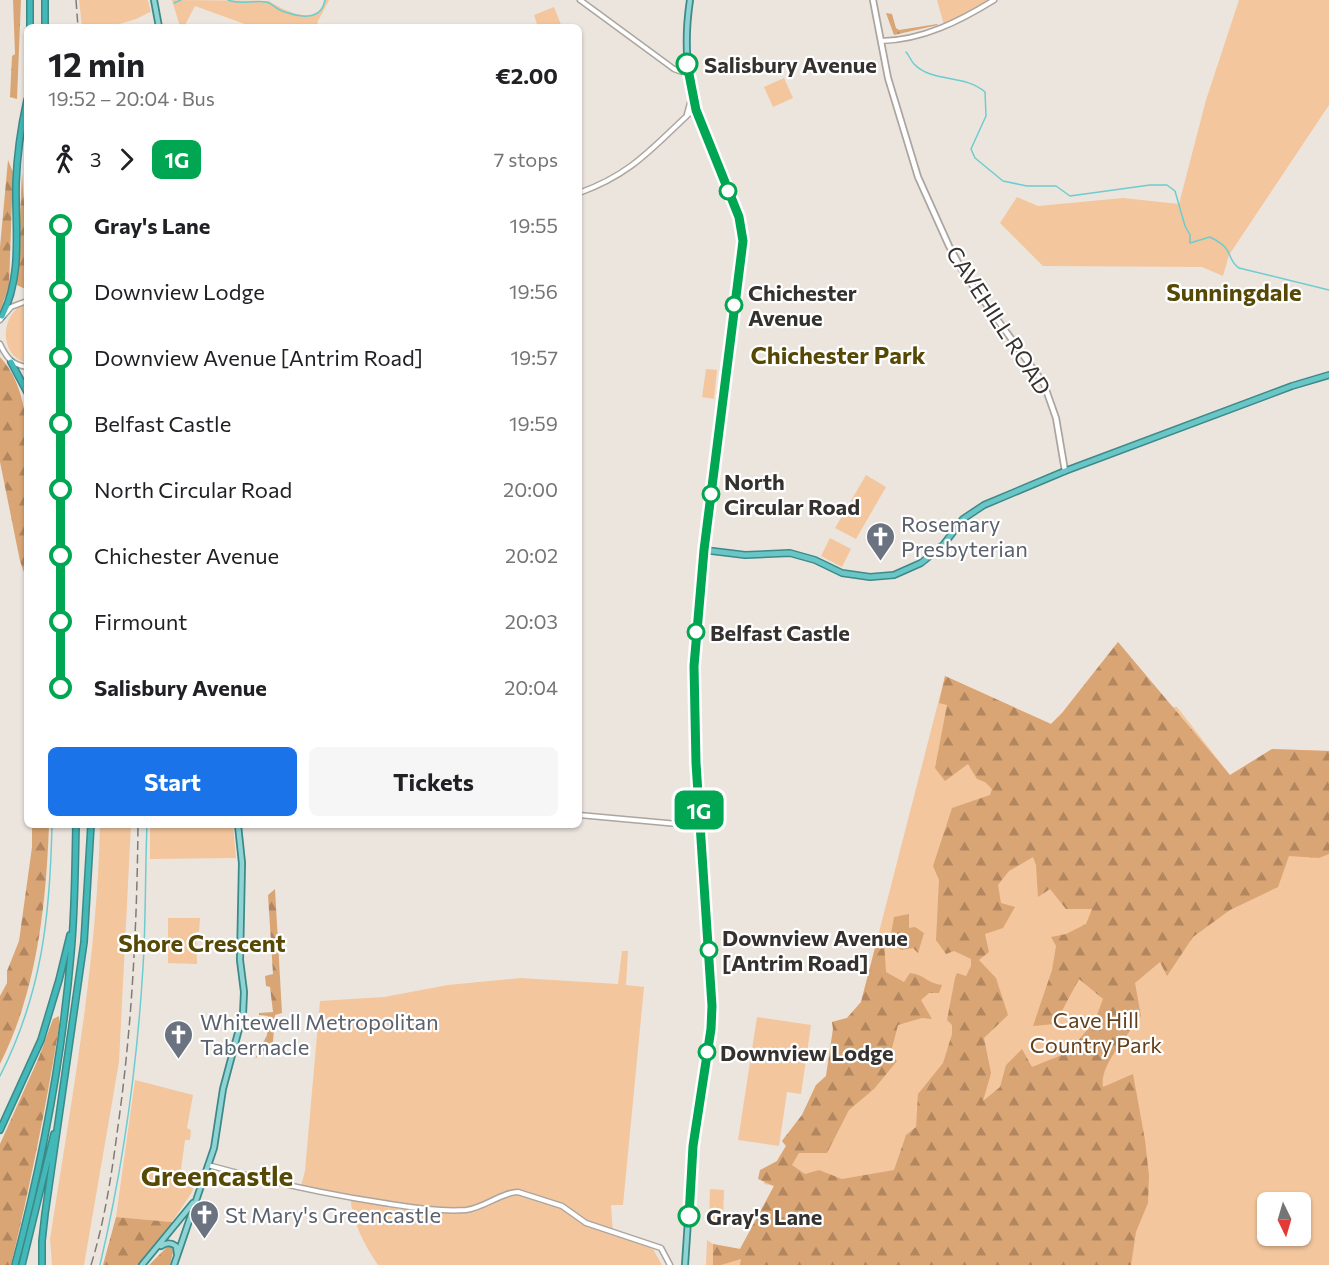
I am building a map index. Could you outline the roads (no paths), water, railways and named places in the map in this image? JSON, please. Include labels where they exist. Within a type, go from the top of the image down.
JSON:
[{"type":"highway","points":[[30,0],[30,24]]},
{"type":"highway","points":[[45,0],[45,24]]},
{"type":"highway","points":[[1,318],[11,297],[15,276],[17,157],[24,117]]},
{"type":"highway","points":[[11,362],[24,386]]},
{"type":"highway","points":[[704,550],[745,555],[790,553],[815,560],[842,573],[870,577],[894,575],[921,563],[931,555],[971,512],[1065,471],[1292,386],[1329,375]]},
{"type":"highway","points":[[15,1265],[36,1175],[57,1063],[70,964],[76,828]]},
{"type":"highway","points":[[22,1265],[57,1124],[84,942],[91,828]]},
{"type":"highway","points":[[0,1130],[41,1040],[71,929]]},
{"type":"highway","points":[[42,1265],[42,1241],[56,1148],[57,1124]]},
{"type":"main road","points":[[154,0],[158,24]]},
{"type":"main road","points":[[685,1265],[693,1146],[711,1029],[712,1006],[700,826],[694,684],[697,618],[743,241],[739,217],[692,96],[686,36],[690,0]]},
{"type":"main road","name":"CAVEHILL ROAD","points":[[873,0],[888,78],[918,177],[949,246],[965,275],[1044,384],[1056,418],[1065,471]]},
{"type":"main road","points":[[174,1265],[216,1137],[223,1089],[244,1008],[240,960],[242,863],[238,828]]},
{"type":"main road","points":[[142,1265],[195,1201]]},
{"type":"main road","points":[[156,1250],[170,1243],[176,1246],[177,1254]]},
{"type":"street","points":[[580,0],[668,65],[679,72],[688,74]]},
{"type":"street","points":[[880,41],[941,28],[961,20],[994,0]]},
{"type":"street","points":[[686,117],[692,96]]},
{"type":"street","points":[[582,192],[629,169],[696,110]]},
{"type":"street","points":[[1,318],[11,307],[24,301]]},
{"type":"street","points":[[0,344],[5,355]]},
{"type":"street","points":[[0,351],[11,362],[24,366]]},
{"type":"street","points":[[582,815],[700,826]]},
{"type":"street","points":[[208,1165],[302,1189],[418,1208],[465,1210],[483,1205],[511,1192],[518,1192],[562,1206],[581,1220],[596,1226],[661,1248],[669,1265]]},
{"type":"waterway","points":[[174,3],[181,0]]},
{"type":"waterway","points":[[228,0],[266,2],[280,10],[302,16],[319,12],[325,0]]},
{"type":"waterway","points":[[906,52],[921,70],[977,86],[985,92],[986,116],[971,149],[975,158],[1003,181],[1027,186],[1056,186],[1070,196],[1150,185],[1167,185],[1175,191],[1185,226],[1190,235],[1190,243],[1210,237],[1224,246],[1239,268],[1329,290]]},
{"type":"waterway","points":[[0,1076],[26,1015],[41,954],[49,891],[52,828]]},
{"type":"waterway","points":[[100,1265],[122,1154],[137,1042],[144,949],[147,828]]},
{"type":"railway","points":[[76,0],[78,24]]},
{"type":"railway","points":[[91,1265],[111,1178],[123,1089],[135,938],[138,828]]},
{"type":"place","name":"Salisbury Avenue","points":[[687,64]]},
{"type":"place","name":"Chichester Avenue","points":[[734,305]]},
{"type":"place","name":"North Circular Road","points":[[711,494]]},
{"type":"place","name":"Rosemary Presbyterian","points":[[880,562]]},
{"type":"place","name":"Belfast Castle","points":[[696,632]]},
{"type":"place","name":"Downview Avenue [Antrim Road]","points":[[709,950]]},
{"type":"place","name":"Downview Lodge","points":[[707,1052]]},
{"type":"place","name":"Whitewell Metropolitan Tabernacle","points":[[179,1060]]},
{"type":"place","name":"Gray's Lane","points":[[689,1216]]},
{"type":"place","name":"St Mary's Greencastle","points":[[204,1240]]},
{"type":"district","name":"Sunningdale","points":[[1234,291]]},
{"type":"district","name":"Chichester Park","points":[[838,354]]},
{"type":"district","name":"Shore Crescent","points":[[202,942]]},
{"type":"district","name":"Greencastle","points":[[217,1175]]},
{"type":"park label","name":"Cave Hill Country Park","points":[[1096,1032]]}]
